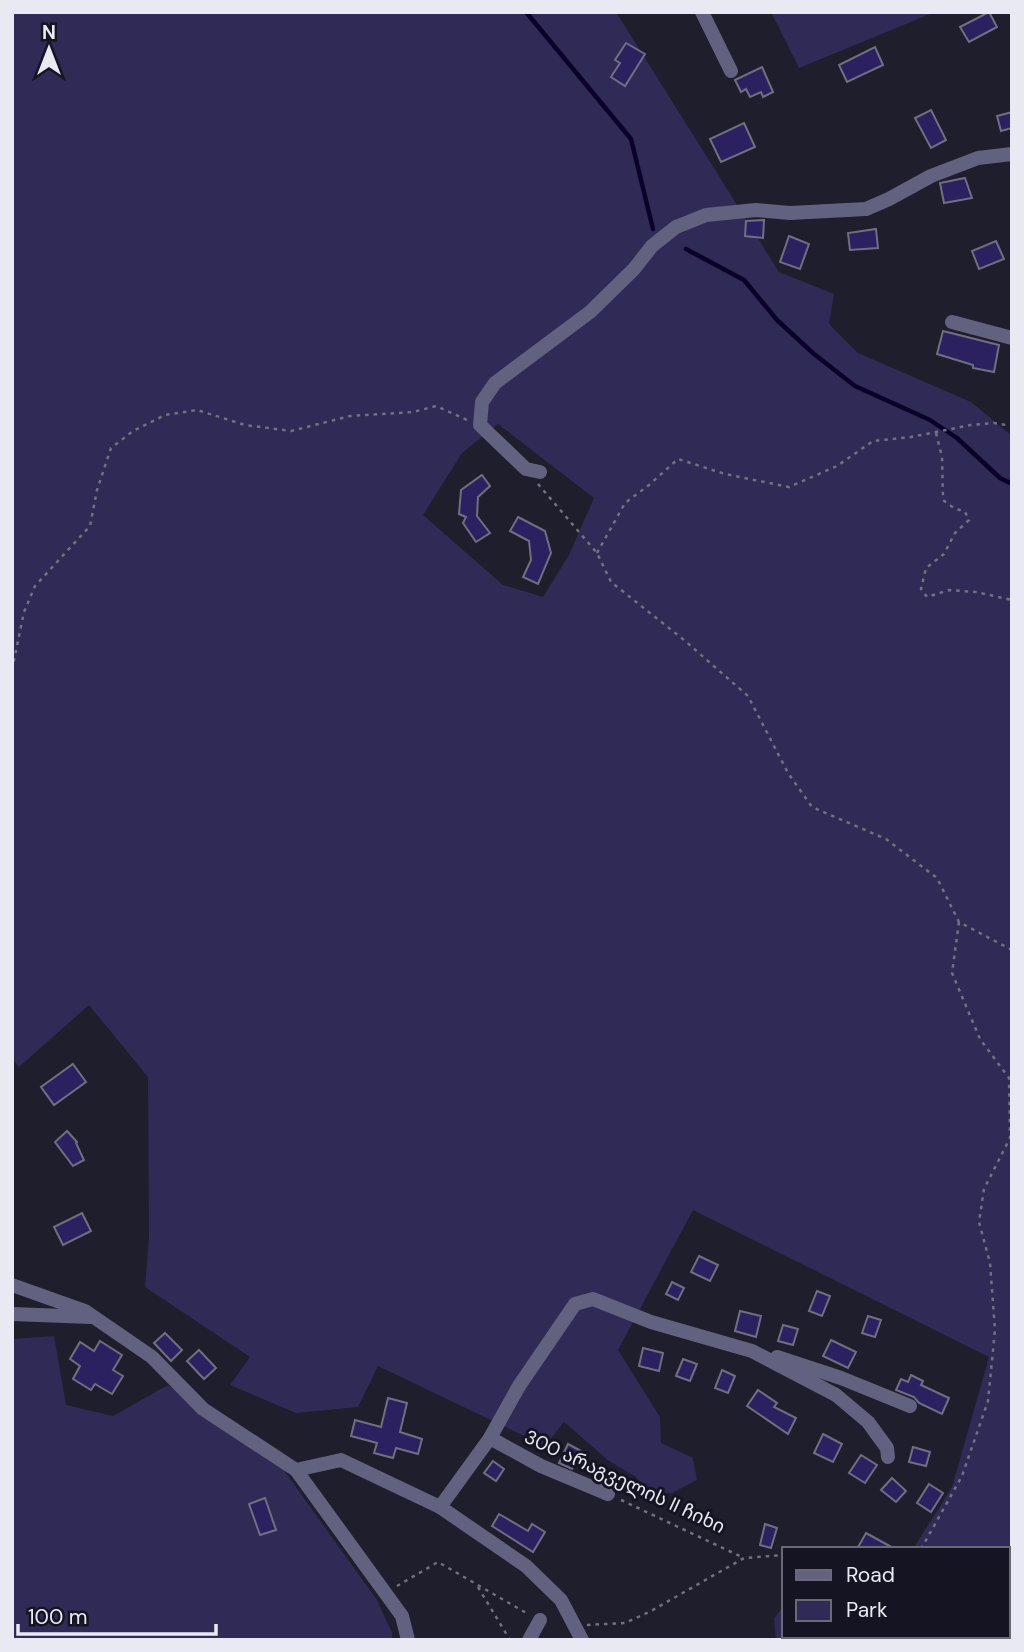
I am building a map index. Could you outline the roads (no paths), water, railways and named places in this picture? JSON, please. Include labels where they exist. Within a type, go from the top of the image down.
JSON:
[{"type":"street","points":[[702,12],[731,71]]},
{"type":"street","points":[[533,470],[480,425],[482,402],[495,383],[590,312],[634,269],[652,246],[676,227],[706,215],[756,210],[790,213],[866,209],[930,176],[978,158],[1012,154]]},
{"type":"street","points":[[952,322],[1012,338]]},
{"type":"street","points":[[12,1285],[85,1311],[152,1357],[203,1409],[296,1470],[402,1616],[408,1640]]},
{"type":"street","points":[[440,1507],[490,1438],[519,1386],[575,1304],[593,1299],[651,1322],[793,1361],[909,1406]]},
{"type":"street","points":[[12,1314],[95,1318]]},
{"type":"street","points":[[752,1351],[836,1395],[868,1422],[887,1448],[888,1457]]},
{"type":"street","name":"300 არაგველის II ჩიხი","points":[[490,1438],[541,1466],[608,1494]]},
{"type":"street","points":[[296,1470],[341,1460],[440,1507],[526,1566],[561,1600],[582,1640]]},
{"type":"street","points":[[529,1640],[540,1620]]},
{"type":"waterway","points":[[526,12],[631,139],[653,229]]},
{"type":"waterway","points":[[686,249],[744,280],[777,320],[855,386],[930,420],[957,438],[1000,478],[1012,484]]}]
